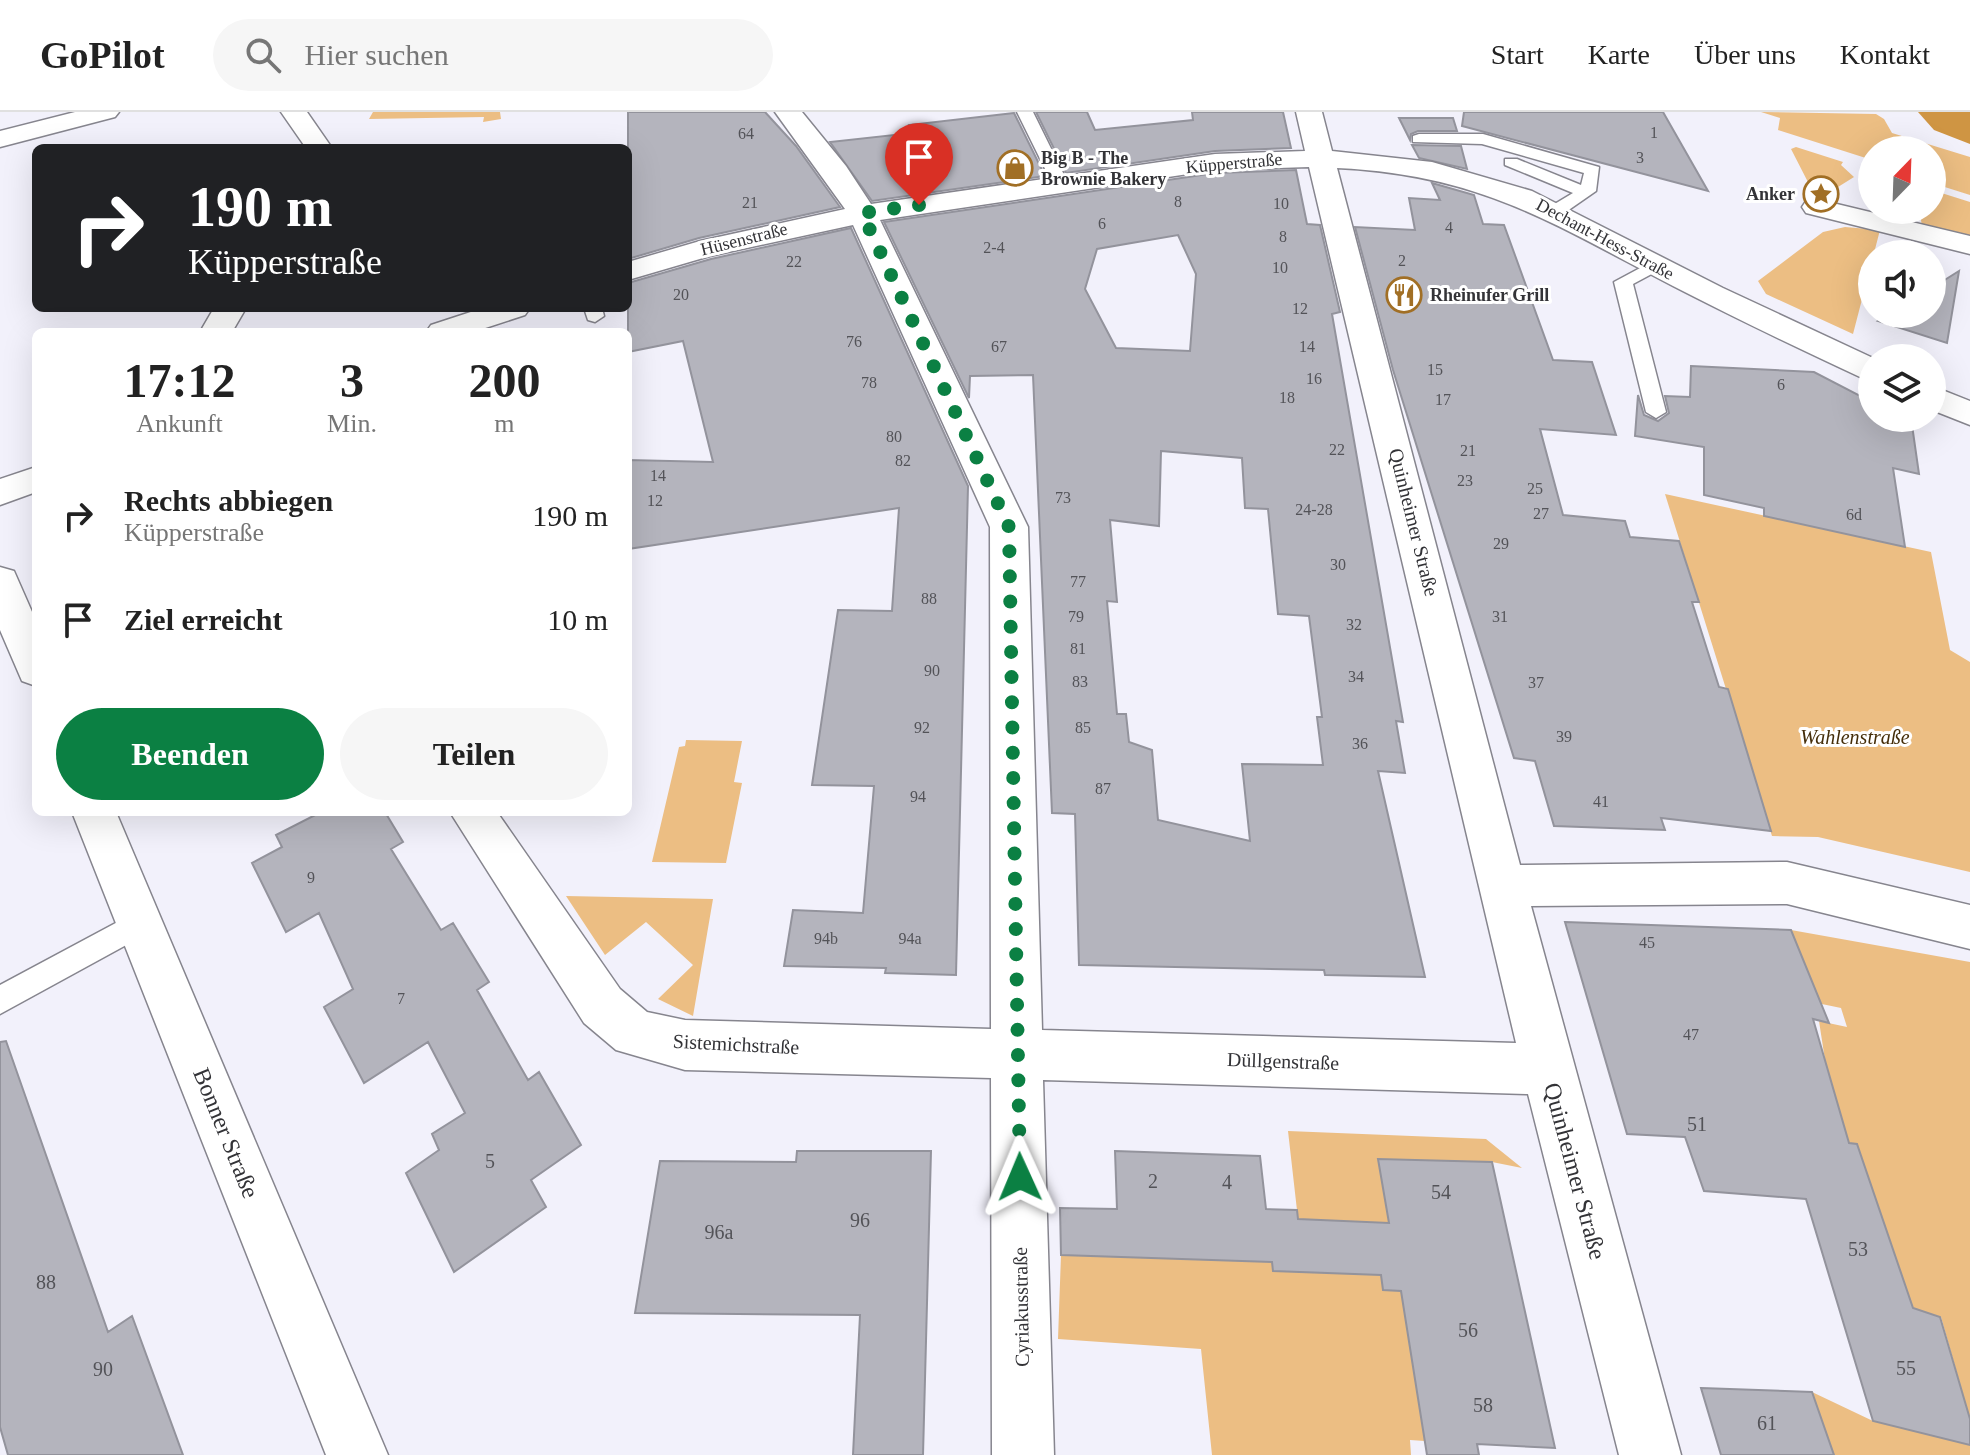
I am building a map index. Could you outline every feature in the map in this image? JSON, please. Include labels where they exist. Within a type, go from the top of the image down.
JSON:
[{"type":"street","points":[[0,139],[106,112]]},
{"type":"street","name":"Cyriakusstraße","points":[[788,112],[836,172],[862,213],[1009,527],[1023,1455]]},
{"type":"street","name":"Quinheimer Straße","points":[[1309,112],[1505,886],[1548,1069],[1650,1455]]},
{"type":"street","points":[[299,113],[317,144]]},
{"type":"street","name":"Küpperstraße","points":[[862,213],[1215,162],[1322,159]]},
{"type":"street","name":"Dechant-Hess-Straße","points":[[1322,159],[1382,163],[1467,178],[1502,189],[1858,363]]},
{"type":"street","points":[[1816,207],[1970,245]]},
{"type":"street","name":"Hüsenstraße","points":[[632,270],[773,230],[862,213]]},
{"type":"street","points":[[454,328],[502,312]]},
{"type":"street","points":[[1946,403],[1970,414]]},
{"type":"street","points":[[0,493],[32,481]]},
{"type":"street","points":[[0,581],[32,660]]},
{"type":"street","name":"Bonner Straße","points":[[96,816],[357,1455]]},
{"type":"street","name":"Sistemichstraße","points":[[475,816],[602,1006],[634,1033],[685,1045],[1018,1054]]},
{"type":"street","points":[[1505,886],[1787,883],[1970,927]]},
{"type":"street","name":"Düllgenstraße","points":[[1018,1054],[1548,1069]]},
{"type":"lane","points":[[1025,112],[1061,185]]},
{"type":"lane","points":[[1419,139],[1483,139],[1593,170],[1585,192],[1554,212]]},
{"type":"lane","points":[[1493,157],[1529,168],[1585,192]]},
{"type":"lane","points":[[1655,265],[1623,282],[1656,412]]},
{"type":"lane","points":[[0,1000],[140,923]]},
{"type":"green space","points":[[373,112],[500,112],[501,119],[483,122],[484,117],[369,119]]},
{"type":"green space","points":[[1761,112],[1876,114],[1884,119],[1892,133],[1902,136],[1858,136],[1858,156],[1778,130],[1780,118]]},
{"type":"green space","points":[[1796,147],[1843,162],[1841,165],[1854,177],[1830,192],[1811,188],[1791,149]]},
{"type":"green space","points":[[1946,150],[1970,157],[1970,195],[1946,187]]},
{"type":"green space","points":[[1946,194],[1970,202],[1970,237],[1922,226],[1946,224]]},
{"type":"green space","points":[[1845,227],[1880,230],[1877,240],[1858,240],[1858,315],[1853,334],[1766,294],[1758,281],[1823,232]]},
{"type":"green space","name":"Wahlenstraße","points":[[1665,494],[1931,552],[1950,650],[1970,662],[1970,872],[1818,837],[1772,836]]},
{"type":"green space","points":[[686,740],[742,741],[734,782],[742,783],[726,863],[652,862],[679,747],[685,746]]},
{"type":"green space","points":[[566,896],[713,899],[693,1016],[658,999],[693,965],[646,922],[605,955]]},
{"type":"green space","points":[[1791,930],[1970,962],[1970,1419],[1941,1317],[1913,1308],[1857,1144],[1771,1137],[1825,1060],[1819,1021],[1847,1027],[1841,1008],[1817,1003]]},
{"type":"green space","points":[[1288,1131],[1486,1139],[1522,1168],[1492,1162],[1378,1159],[1389,1223],[1373,1223],[1383,1290],[1401,1291],[1425,1441],[1410,1440],[1411,1455],[1212,1455],[1201,1349],[1058,1339],[1061,1255],[1272,1262],[1273,1271],[1304,1272]]},
{"type":"green space","points":[[1812,1392],[1873,1421],[1970,1445],[1970,1455],[1834,1455]]},
{"type":"shaded area","points":[[1918,112],[1970,112],[1970,144],[1934,130]]},
{"type":"building","points":[[628,112],[765,112],[796,146],[840,207],[699,238],[632,258],[632,144],[628,144]]},
{"type":"building","points":[[1036,112],[1087,112],[1095,130],[1193,120],[1192,112],[1283,112],[1291,148],[1215,151],[1066,173]]},
{"type":"building","points":[[1464,112],[1663,112],[1708,191],[1462,126]]},
{"type":"building","points":[[1014,113],[1045,176],[872,201],[830,142],[913,133],[909,125]]},
{"type":"building","points":[[1399,118],[1453,118],[1457,131],[1418,131],[1411,134],[1410,140]]},
{"type":"building","points":[[1412,145],[1461,146],[1467,169],[1419,158]]},
{"type":"building","points":[[1296,170],[1307,224],[1320,225],[1340,312],[1332,314],[1403,722],[1396,721],[1405,773],[1378,771],[1425,977],[1325,975],[1324,970],[1079,965],[1075,814],[1052,813],[1033,375],[970,376],[969,398],[884,222],[1215,173]],"holes":[[[1178,235],[1196,274],[1190,351],[1116,348],[1085,289],[1097,249]],[[1161,451],[1242,458],[1245,508],[1268,509],[1278,614],[1309,616],[1322,717],[1317,717],[1323,765],[1242,764],[1250,841],[1158,820],[1152,750],[1129,742],[1126,714],[1117,714],[1107,601],[1117,602],[1110,520],[1159,526]]]},
{"type":"building","points":[[1432,183],[1474,195],[1483,224],[1504,225],[1553,360],[1592,362],[1616,435],[1540,429],[1563,515],[1625,521],[1630,537],[1679,541],[1699,602],[1692,602],[1719,687],[1728,689],[1771,831],[1661,818],[1665,830],[1554,826],[1535,761],[1514,758],[1393,370],[1355,227],[1415,230],[1409,198],[1440,200]]},
{"type":"building","points":[[851,228],[968,486],[956,975],[885,973],[886,968],[784,966],[793,910],[863,913],[874,786],[812,785],[838,610],[892,611],[899,508],[632,548],[632,460],[713,462],[683,341],[632,351],[628,312],[632,312],[632,282],[711,259]]},
{"type":"building","points":[[1959,271],[1947,343],[1900,328],[1946,328],[1946,279]]},
{"type":"building","points":[[1691,366],[1814,372],[1858,395],[1858,432],[1913,432],[1919,474],[1893,468],[1905,547],[1764,516],[1764,508],[1704,495],[1704,447],[1635,436],[1638,395],[1644,415],[1658,421],[1669,413],[1665,396],[1690,397]]},
{"type":"building","points":[[313,816],[387,816],[403,842],[391,849],[441,930],[453,923],[489,982],[477,990],[528,1080],[539,1072],[581,1145],[531,1180],[546,1207],[454,1272],[406,1173],[439,1150],[432,1134],[465,1113],[428,1042],[364,1083],[324,1007],[353,989],[319,913],[286,932],[252,863],[282,847],[276,835]]},
{"type":"building","points":[[1565,922],[1791,930],[1829,1023],[1813,1019],[1849,1143],[1857,1144],[1913,1308],[1940,1317],[1970,1419],[1970,1445],[1873,1421],[1806,1199],[1704,1191],[1685,1137],[1627,1134]]},
{"type":"building","points":[[6,1041],[108,1332],[132,1316],[183,1455],[8,1455],[0,1427],[0,1042]]},
{"type":"building","points":[[797,1151],[931,1151],[923,1455],[853,1455],[860,1315],[635,1313],[660,1161],[796,1162]]},
{"type":"building","points":[[1115,1151],[1260,1156],[1266,1209],[1297,1210],[1298,1219],[1389,1223],[1378,1159],[1492,1162],[1555,1448],[1477,1444],[1479,1455],[1427,1455],[1401,1291],[1383,1290],[1381,1275],[1273,1271],[1272,1262],[1061,1255],[1060,1208],[1117,1209]]},
{"type":"building","points":[[1701,1388],[1812,1392],[1834,1455],[1721,1455]]},
{"type":"place","name":"Big B - The Brownie Bakery","points":[[1015,168]]},
{"type":"place","name":"Anker","points":[[1821,194]]},
{"type":"place","name":"Rheinufer Grill","points":[[1404,295]]},
{"type":"route","points":[[919,205],[862,213],[1009,527],[1020,1177]]}]
